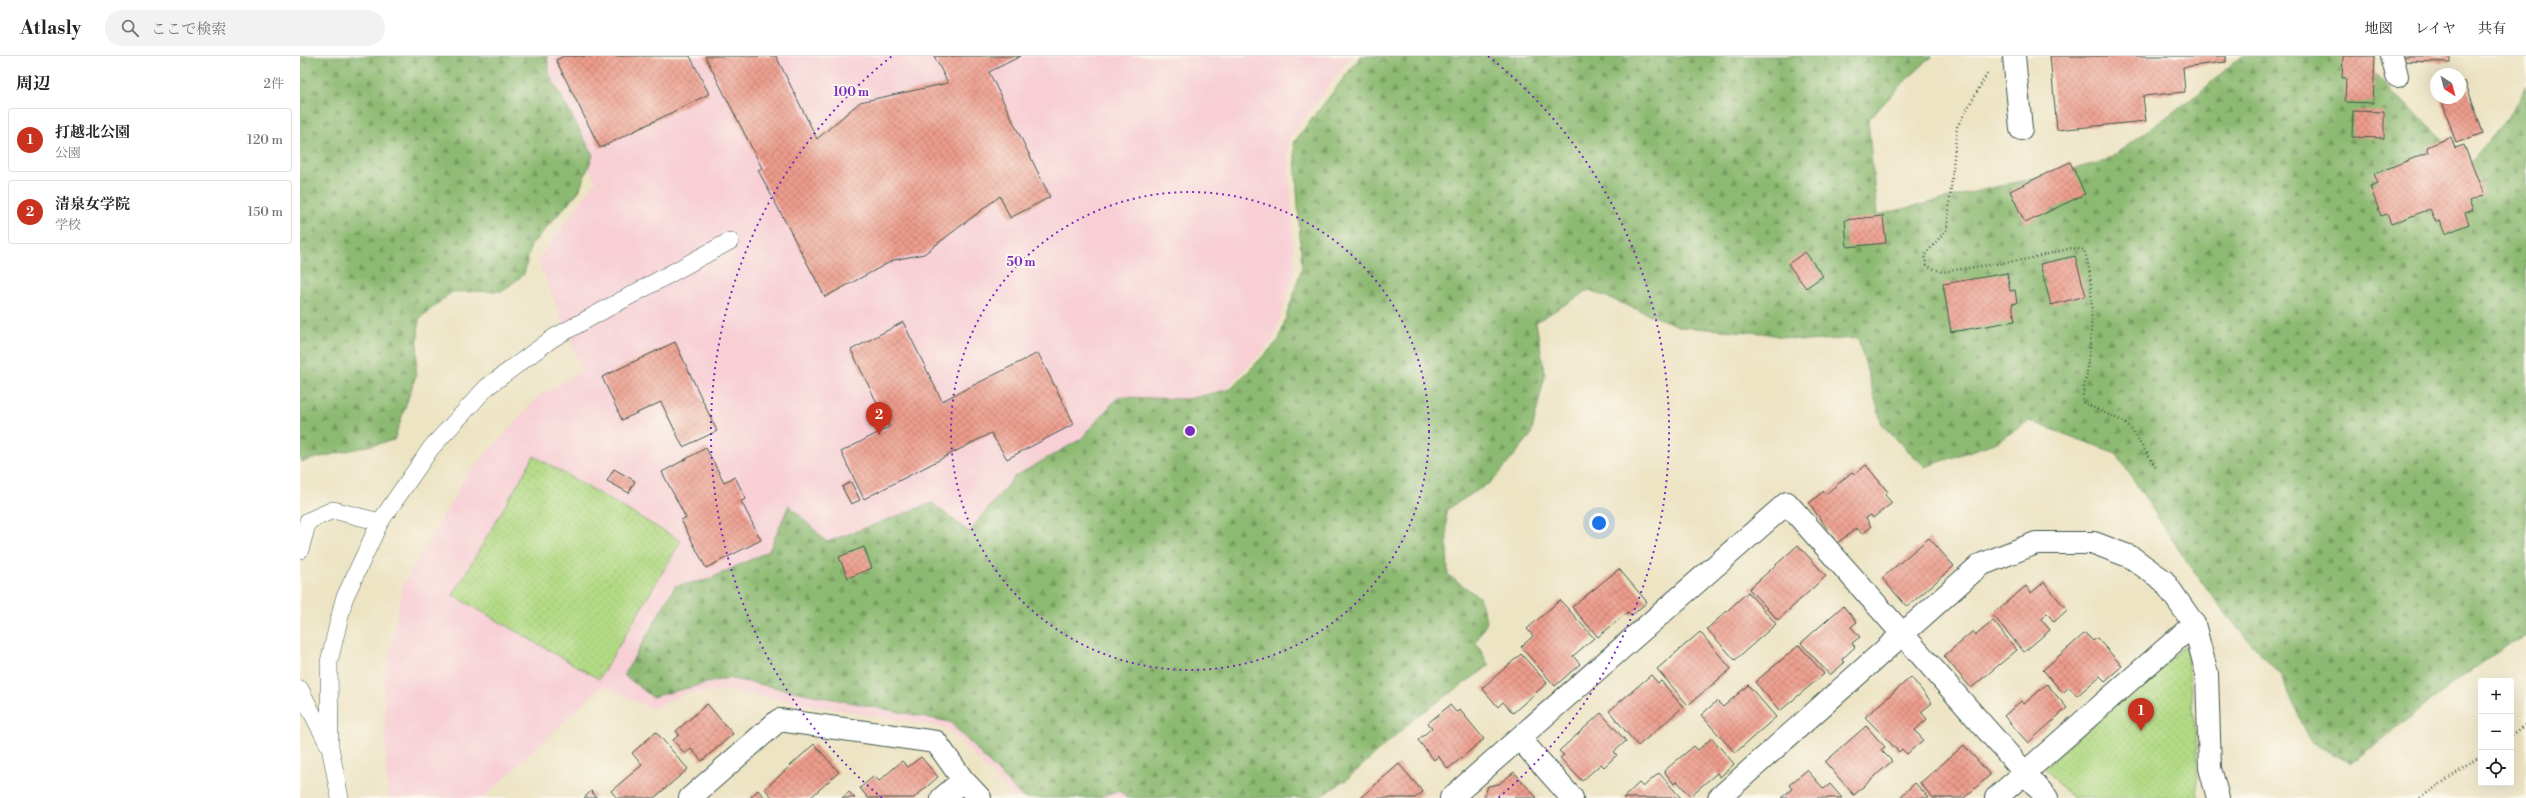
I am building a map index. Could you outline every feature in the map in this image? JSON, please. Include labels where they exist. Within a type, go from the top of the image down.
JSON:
[{"type":"street","points":[[2014,56],[2021,129]]},
{"type":"street","points":[[1451,798],[1787,503],[2046,798]]},
{"type":"street","points":[[1719,798],[1980,565],[2036,543],[2094,543],[2131,557],[2164,581],[2194,624],[2207,674],[2210,768],[2218,798]]},
{"type":"street","points":[[1996,798],[2194,624]]},
{"type":"street","points":[[690,798],[779,720],[936,742],[963,780],[980,798]]},
{"type":"street","points":[[1520,739],[1572,798]]},
{"type":"street","points":[[942,798],[963,780]]},
{"type":"lane","points":[[340,798],[330,747],[329,662],[344,599],[380,522],[431,448],[487,387],[553,338],[730,241]]},
{"type":"lane","points":[[300,550],[308,521],[333,510],[380,522]]},
{"type":"lane","points":[[300,689],[330,747]]},
{"type":"path","points":[[1991,69],[1976,90],[1957,127],[1947,229],[1924,256],[1928,266],[1942,272],[2028,259],[2072,248],[2084,250],[2088,261],[2090,281],[2090,330],[2088,364],[2082,402],[2124,422],[2131,429],[2157,469]]},
{"type":"path","points":[[2514,733],[2526,724]]},
{"type":"path","points":[[2420,798],[2478,758]]},
{"type":"shaded area","points":[[525,56],[1351,56],[1288,141],[1295,270],[1273,341],[1223,391],[1433,687],[1286,798],[1015,798],[947,728],[729,691],[688,693],[651,709],[603,685],[483,798],[389,798],[387,787],[384,682],[403,584],[467,475],[540,395],[582,371],[538,260],[596,181]]},
{"type":"green space","points":[[300,56],[547,56],[550,76],[593,155],[579,191],[531,245],[524,274],[503,291],[452,292],[419,319],[416,375],[394,440],[300,462]]},
{"type":"green space","points":[[1361,56],[1933,56],[1906,80],[1868,120],[1877,215],[2106,161],[2198,94],[2241,56],[2355,56],[2469,164],[2512,112],[2526,85],[2526,637],[2511,643],[2464,675],[2351,763],[2311,743],[2281,676],[2239,630],[2188,564],[2116,453],[2029,421],[1997,442],[1925,467],[1882,425],[1858,338],[1805,341],[1762,333],[1681,327],[1589,290],[1536,322],[1545,375],[1531,435],[1494,480],[1446,510],[1448,575],[1479,597],[1487,622],[1476,642],[1489,666],[1416,717],[1346,780],[1318,798],[1126,798],[1121,790],[1097,798],[1023,798],[950,722],[727,678],[652,697],[624,675],[675,586],[707,580],[769,551],[789,505],[827,542],[932,503],[969,532],[1014,477],[1081,439],[1118,397],[1188,399],[1231,389],[1279,340],[1302,267],[1294,142]]},
{"type":"green space","points":[[534,456],[681,541],[599,679],[453,595]]},
{"type":"green space","points":[[2186,645],[2197,746],[2197,793],[2199,798],[2072,798],[2044,767]]},
{"type":"building","points":[[564,56],[690,56],[709,94],[600,148],[556,60]]},
{"type":"building","points":[[705,56],[776,56],[817,139],[860,102],[948,83],[934,56],[1021,56],[989,72],[1050,197],[1010,218],[1000,196],[924,254],[894,260],[825,297],[758,170],[762,168]]},
{"type":"building","points":[[2050,56],[2226,56],[2226,62],[2183,67],[2185,92],[2143,96],[2146,121],[2057,130]]},
{"type":"building","points":[[2343,56],[2375,56],[2373,103],[2345,102],[2346,78],[2342,78]]},
{"type":"building","points":[[2394,56],[2450,56],[2450,62],[2394,61]]},
{"type":"building","points":[[2466,84],[2483,133],[2456,143],[2443,104],[2466,104]]},
{"type":"building","points":[[2353,111],[2384,112],[2384,138],[2352,137]]},
{"type":"building","points":[[2451,137],[2455,148],[2464,145],[2484,195],[2469,201],[2473,210],[2465,213],[2469,224],[2445,234],[2440,221],[2436,222],[2430,209],[2391,224],[2387,214],[2381,216],[2370,186],[2378,183],[2374,174],[2429,152],[2427,147]]},
{"type":"building","points":[[2070,162],[2085,194],[2025,223],[2010,191]]},
{"type":"building","points":[[1883,216],[1886,243],[1847,247],[1845,220]]},
{"type":"building","points":[[1805,252],[1823,276],[1806,288],[1788,264]]},
{"type":"building","points":[[2075,256],[2086,296],[2051,305],[2040,264]]},
{"type":"building","points":[[2007,273],[2010,291],[2015,290],[2017,303],[2012,304],[2015,321],[1951,332],[1943,284]]},
{"type":"building","points":[[903,322],[942,401],[1038,353],[1074,424],[1007,459],[991,433],[864,499],[841,452],[889,427],[851,350]]},
{"type":"building","points":[[675,342],[717,431],[683,447],[661,402],[622,420],[602,377]]},
{"type":"building","points":[[706,448],[724,482],[735,477],[746,499],[741,501],[761,540],[706,568],[681,520],[686,518],[662,472]]},
{"type":"building","points":[[1866,465],[1888,492],[1885,495],[1892,503],[1873,518],[1871,515],[1866,518],[1871,527],[1862,534],[1857,528],[1837,543],[1809,503],[1824,491],[1826,494],[1852,472],[1855,474]]},
{"type":"building","points":[[614,469],[635,481],[629,493],[607,481]]},
{"type":"building","points":[[851,482],[860,500],[851,504],[842,487]]},
{"type":"building","points":[[1929,538],[1954,566],[1907,607],[1882,578]]},
{"type":"building","points":[[1798,545],[1826,576],[1778,620],[1749,589]]},
{"type":"building","points":[[864,547],[872,568],[848,578],[839,557]]},
{"type":"building","points":[[1619,569],[1647,602],[1631,616],[1628,612],[1598,637],[1572,607]]},
{"type":"building","points":[[2044,582],[2067,610],[2054,622],[2047,613],[2041,619],[2050,630],[2024,652],[1992,614],[2026,586],[2031,593]]},
{"type":"building","points":[[1748,592],[1776,624],[1735,660],[1707,629]]},
{"type":"building","points":[[1560,600],[1594,638],[1573,656],[1580,664],[1555,686],[1521,647],[1533,636],[1527,629]]},
{"type":"building","points":[[1843,606],[1857,622],[1851,627],[1860,637],[1852,643],[1855,647],[1842,659],[1844,663],[1830,675],[1801,643]]},
{"type":"building","points":[[1993,621],[2017,650],[1971,688],[1944,656],[1973,631],[1976,635]]},
{"type":"building","points":[[1700,632],[1731,669],[1688,705],[1657,669]]},
{"type":"building","points":[[2085,633],[2093,641],[2097,638],[2122,666],[2105,681],[2100,676],[2077,696],[2069,687],[2063,693],[2043,670]]},
{"type":"building","points":[[1799,645],[1824,674],[1780,711],[1755,682]]},
{"type":"building","points":[[1521,654],[1547,683],[1513,713],[1503,702],[1498,707],[1482,688]]},
{"type":"building","points":[[1651,675],[1658,683],[1661,681],[1683,707],[1638,746],[1609,711]]},
{"type":"building","points":[[1911,677],[1932,703],[1921,712],[1927,719],[1915,730],[1923,740],[1907,754],[1902,749],[1899,752],[1865,717]]},
{"type":"building","points":[[2047,684],[2067,708],[2028,743],[2004,716],[2021,701],[2024,704]]},
{"type":"building","points":[[1748,685],[1776,717],[1735,753],[1701,715],[1717,701],[1723,707]]},
{"type":"building","points":[[707,704],[733,734],[702,761],[691,749],[685,754],[673,740],[679,735],[676,731]]},
{"type":"building","points":[[1450,705],[1456,712],[1460,710],[1484,739],[1448,769],[1438,756],[1434,760],[1418,740],[1432,728],[1428,723]]},
{"type":"building","points":[[1601,713],[1626,741],[1614,752],[1617,755],[1604,767],[1601,764],[1582,781],[1560,758],[1564,755],[1559,751]]},
{"type":"building","points":[[1866,726],[1885,747],[1881,750],[1892,761],[1854,795],[1825,762]]},
{"type":"building","points":[[656,732],[688,769],[654,798],[617,798],[611,791],[642,765],[632,753]]},
{"type":"building","points":[[1712,738],[1734,764],[1720,777],[1717,773],[1690,796],[1677,781],[1674,784],[1664,771],[1694,746],[1698,750]]},
{"type":"building","points":[[814,744],[839,772],[810,798],[773,798],[765,789]]},
{"type":"building","points":[[1964,745],[1990,775],[1964,798],[1933,798],[1920,783]]},
{"type":"building","points":[[921,757],[938,777],[914,798],[868,798],[860,788],[874,776],[879,781],[902,761],[908,767]]},
{"type":"building","points":[[1399,764],[1423,792],[1415,798],[1360,798]]},
{"type":"building","points":[[1807,770],[1824,789],[1830,784],[1842,798],[1781,798],[1792,789],[1789,785]]},
{"type":"building","points":[[1514,772],[1537,798],[1484,798],[1488,786],[1499,784]]},
{"type":"building","points":[[1659,773],[1681,798],[1623,798],[1639,783],[1643,787]]},
{"type":"building","points":[[1915,783],[1929,798],[1899,798]]},
{"type":"building","points":[[758,790],[765,798],[750,798]]},
{"type":"building","points":[[591,791],[597,798],[584,798]]},
{"type":"building","points":[[849,792],[855,798],[842,798]]},
{"type":"place","name":"清泉女学院","points":[[879,435]]},
{"type":"place","name":"打越北公園","points":[[2141,731]]}]
